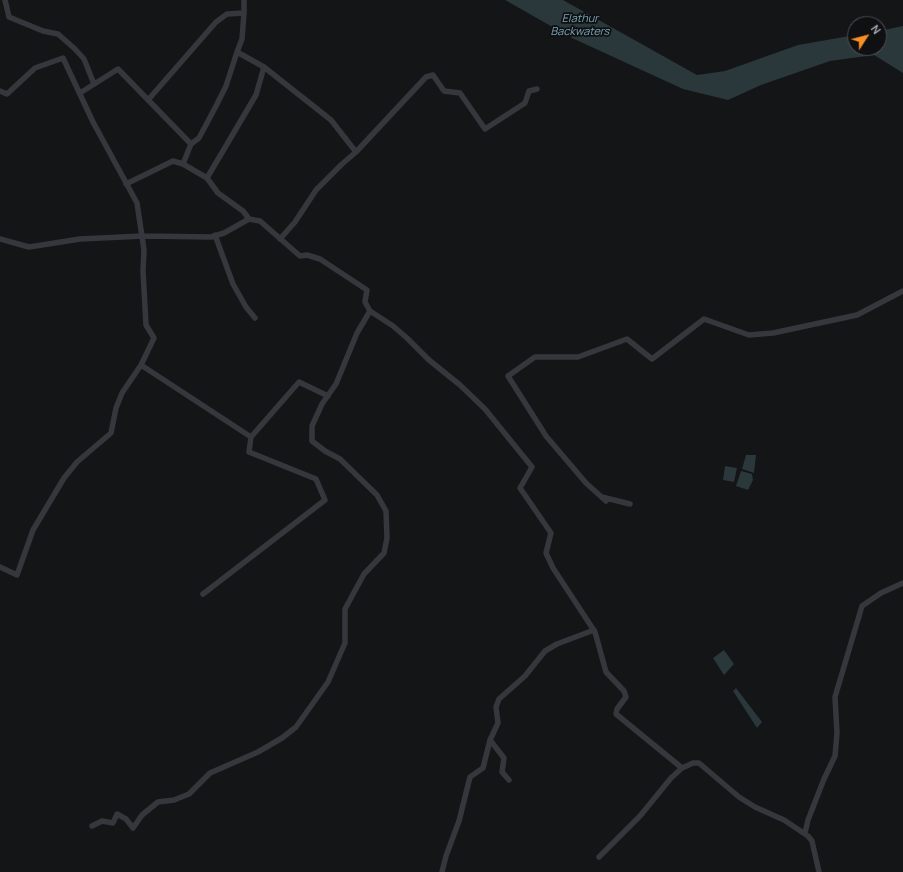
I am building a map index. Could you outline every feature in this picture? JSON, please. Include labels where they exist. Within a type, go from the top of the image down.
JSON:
[{"type":"street","points":[[5,0],[9,17],[43,31],[58,34],[75,49],[84,59],[94,84]]},
{"type":"street","points":[[183,164],[191,144],[199,138],[226,86],[242,40],[244,0]]},
{"type":"street","points":[[148,100],[216,22],[227,14],[244,13]]},
{"type":"street","points":[[237,52],[264,67],[331,120],[356,152]]},
{"type":"street","points":[[0,92],[7,94],[35,68],[63,58],[137,203],[143,236],[146,325],[154,338],[141,365],[122,393],[116,408],[111,433],[77,462],[64,478],[33,530],[17,575],[0,567]]},
{"type":"street","points":[[208,178],[256,94],[264,67]]},
{"type":"street","points":[[80,93],[118,68],[191,144]]},
{"type":"street","points":[[280,239],[295,222],[316,190],[356,152],[426,77],[433,75],[444,91],[460,93],[485,129],[525,103],[529,91],[537,89]]},
{"type":"street","points":[[126,184],[173,161],[183,164],[208,178],[218,193],[243,211],[249,219]]},
{"type":"street","points":[[0,239],[29,247],[80,239],[215,235],[224,233],[249,219],[260,221],[300,256],[307,255],[320,259],[367,290],[365,302],[370,311],[408,338],[429,360],[485,409],[532,467],[520,488],[551,533],[546,553],[553,568],[594,630],[606,672],[624,691],[626,697],[617,709],[616,714],[682,768]]},
{"type":"street","points":[[215,235],[233,284],[246,307],[255,318]]},
{"type":"street","points":[[630,504],[604,499],[586,483],[546,436],[508,376],[535,357],[578,357],[627,339],[652,359],[704,319],[749,335],[773,333],[857,314],[903,291]]},
{"type":"street","points":[[92,826],[102,821],[113,823],[117,814],[126,819],[132,828],[142,815],[158,802],[174,800],[189,794],[210,773],[258,752],[282,738],[296,727],[328,682],[344,643],[345,609],[364,574],[384,553],[387,538],[386,511],[376,495],[340,459],[312,441],[312,426],[322,404],[336,384],[357,333],[370,311]]},
{"type":"street","points":[[141,365],[251,437]]},
{"type":"street","points":[[203,594],[325,500],[316,479],[249,452],[251,437],[299,382],[328,396]]},
{"type":"street","points":[[805,833],[808,820],[835,756],[837,733],[835,697],[862,606],[882,593],[903,583]]},
{"type":"street","points":[[442,872],[446,856],[459,821],[470,777],[483,768],[490,740],[498,723],[496,707],[499,699],[525,676],[545,651],[557,644],[594,630]]},
{"type":"street","points":[[490,740],[504,758],[502,772],[509,780]]},
{"type":"street","points":[[599,857],[640,816],[671,778],[682,768],[693,763],[699,763],[739,797],[755,807],[784,820],[805,833],[812,841],[819,872]]},
{"type":"water","name":"Elathur Backwaters","points":[[505,0],[563,0],[697,75],[725,71],[798,45],[847,36],[847,56],[867,56],[830,61],[761,85],[728,100],[683,89],[572,38]]},
{"type":"water","name":"Elathur Backwaters","points":[[903,26],[903,73],[876,56],[887,56],[887,29]]},
{"type":"water","points":[[746,455],[756,455],[754,473],[742,469]]},
{"type":"water","points":[[725,466],[737,468],[734,482],[723,480]]},
{"type":"water","points":[[741,471],[752,474],[753,480],[748,490],[736,486]]},
{"type":"water","points":[[724,650],[734,664],[724,675],[713,658]]},
{"type":"water","points":[[736,688],[762,722],[757,728],[733,691]]}]
